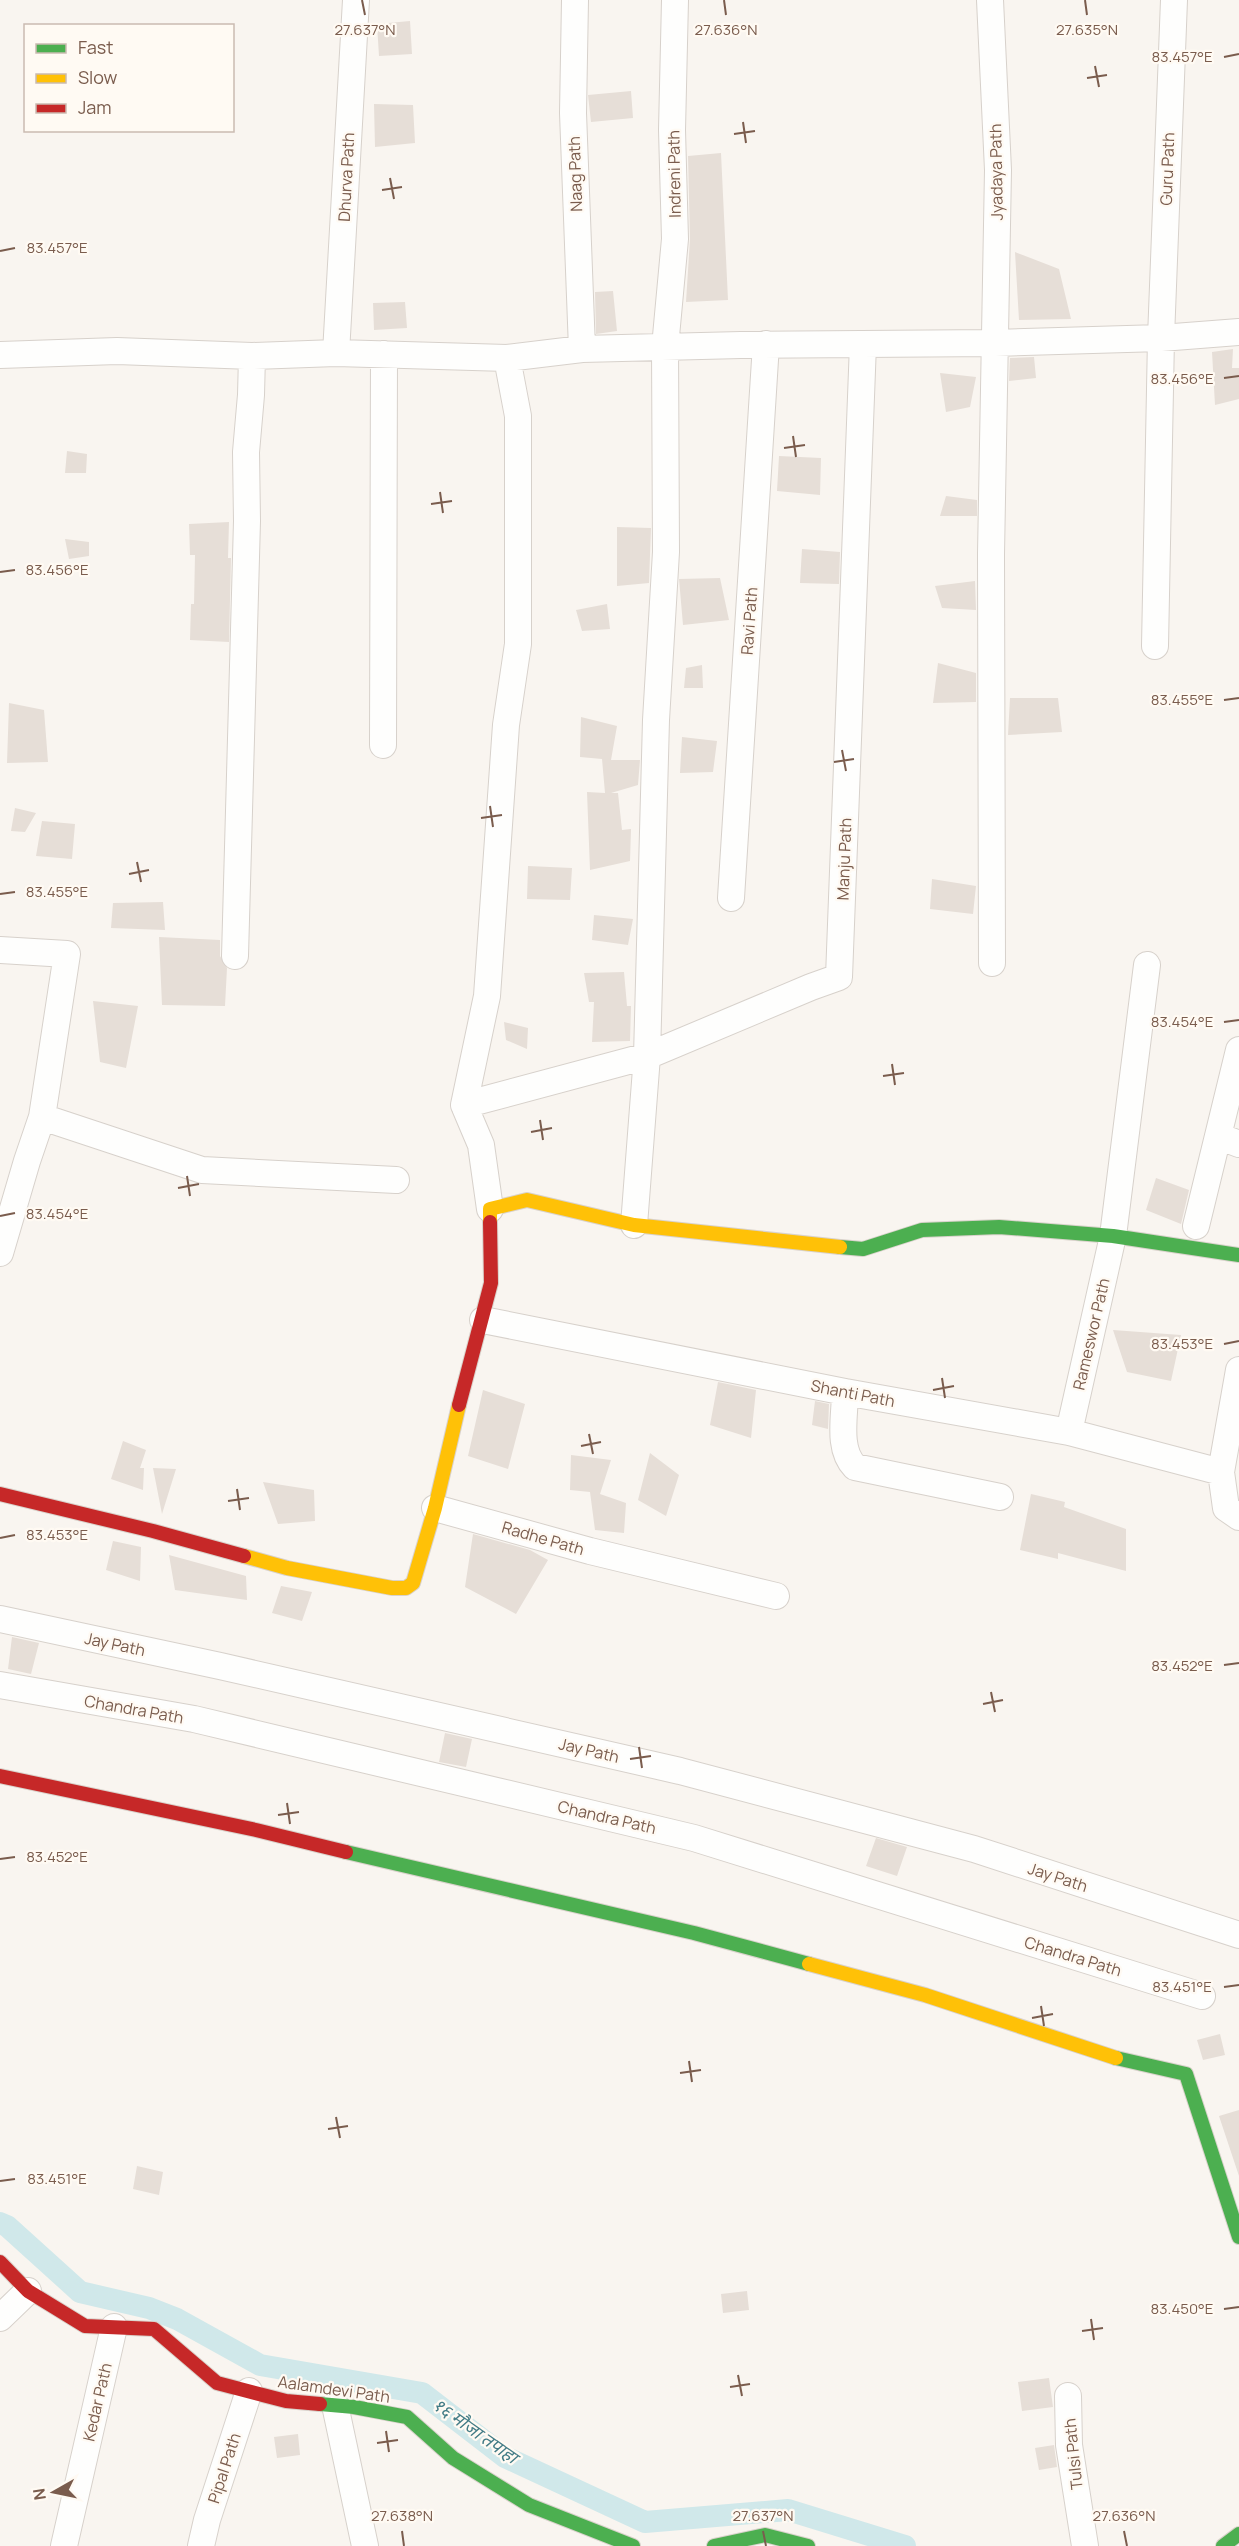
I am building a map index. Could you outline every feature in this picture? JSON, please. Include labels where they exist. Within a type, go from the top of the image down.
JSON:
[{"type":"street","name":"Dhurva Path","points":[[336,353],[356,0]]},
{"type":"street","name":"Naag Path","points":[[575,0],[573,113],[582,349]]},
{"type":"street","name":"Indreni Path","points":[[634,1225],[647,1056],[656,720],[666,552],[665,347],[675,239],[672,130],[675,0]]},
{"type":"street","name":"Jyadaya Path","points":[[990,0],[998,170],[991,554],[992,963]]},
{"type":"street","name":"Guru Path","points":[[1155,646],[1161,338],[1174,0]]},
{"type":"street","points":[[0,355],[117,351],[252,356],[336,353],[507,358],[582,349],[766,344],[995,343],[1161,338],[1239,332]]},
{"type":"street","name":"Ravi Path","points":[[731,898],[766,344]]},
{"type":"street","name":"Manju Path","points":[[464,1105],[647,1056],[839,977],[863,344]]},
{"type":"street","points":[[383,745],[384,354]]},
{"type":"street","points":[[235,956],[247,521],[246,452],[252,356]]},
{"type":"street","points":[[0,1494],[153,1531],[287,1568],[392,1588],[406,1588],[413,1584],[435,1508],[453,1427],[491,1283],[490,1209],[481,1144],[464,1105],[487,996],[506,725],[518,644],[518,416],[507,358]]},
{"type":"street","points":[[0,950],[67,954],[42,1118],[0,1253]]},
{"type":"street","name":"Rameswor Path","points":[[1069,1432],[1113,1236],[1147,965]]},
{"type":"street","points":[[1196,1226],[1229,1140],[1239,1050]]},
{"type":"street","points":[[42,1118],[202,1170],[396,1180]]},
{"type":"street","points":[[490,1209],[527,1200],[634,1225],[863,1249],[922,1230],[999,1227],[1113,1236],[1239,1255]]},
{"type":"street","name":"Shanti Path","points":[[483,1320],[845,1392],[1069,1432],[1221,1472]]},
{"type":"street","points":[[1239,1370],[1221,1472],[1226,1508],[1239,1517]]},
{"type":"street","points":[[845,1392],[844,1449],[847,1459],[855,1467],[1000,1497]]},
{"type":"street","name":"Radhe Path","points":[[435,1508],[653,1566],[777,1596]]},
{"type":"street","name":"Jay Path","points":[[0,1619],[220,1666],[680,1771],[974,1849],[1239,1935]]},
{"type":"street","name":"Chandra Path","points":[[0,1685],[194,1719],[694,1838],[1202,1996]]},
{"type":"street","points":[[0,1776],[256,1830],[467,1882],[694,1934],[925,1995],[1105,2055],[1186,2074],[1239,2237]]},
{"type":"street","name":"Aalamdevi Path","points":[[0,2262],[28,2291],[85,2326],[154,2330],[217,2383],[286,2402],[335,2405],[407,2417],[453,2458],[529,2505],[633,2546]]},
{"type":"street","points":[[0,2319],[28,2291]]},
{"type":"street","name":"Kedar Path","points":[[64,2546],[114,2327]]},
{"type":"street","name":"Pipal Path","points":[[201,2546],[207,2520],[249,2391]]},
{"type":"street","name":"Tulsi Path","points":[[1068,2396],[1069,2445],[1085,2546]]},
{"type":"street","points":[[335,2405],[365,2546]]},
{"type":"street","points":[[1223,2546],[1239,2534]]},
{"type":"street","points":[[714,2546],[765,2535],[808,2546]]},
{"type":"building","points":[[410,21],[412,54],[379,56],[377,24]]},
{"type":"building","points":[[631,91],[633,118],[591,122],[588,95]]},
{"type":"building","points":[[374,104],[413,105],[415,143],[375,147]]},
{"type":"building","points":[[721,153],[728,300],[686,302],[690,239],[688,156]]},
{"type":"building","points":[[1015,252],[1059,269],[1071,319],[1019,320]]},
{"type":"building","points":[[613,291],[617,331],[596,334],[595,292]]},
{"type":"building","points":[[405,302],[407,328],[374,330],[373,303]]},
{"type":"building","points":[[1233,349],[1232,368],[1239,368],[1239,399],[1215,405],[1212,352]]},
{"type":"building","points":[[1034,357],[1036,378],[1009,381],[1010,358]]},
{"type":"building","points":[[940,373],[976,377],[970,407],[946,412]]},
{"type":"building","points":[[67,451],[87,454],[86,473],[65,473]]},
{"type":"building","points":[[779,456],[821,458],[820,495],[777,491]]},
{"type":"building","points":[[946,496],[977,500],[977,516],[940,516]]},
{"type":"building","points":[[229,522],[228,558],[231,558],[229,642],[190,640],[191,604],[194,604],[195,555],[190,555],[189,524]]},
{"type":"building","points":[[617,527],[651,528],[649,583],[617,586]]},
{"type":"building","points":[[65,539],[89,542],[89,556],[69,559]]},
{"type":"building","points":[[802,549],[840,552],[839,584],[800,583]]},
{"type":"building","points":[[720,578],[729,620],[683,625],[679,579]]},
{"type":"building","points":[[975,581],[976,610],[942,608],[935,586]]},
{"type":"building","points":[[607,604],[610,629],[582,631],[576,610]]},
{"type":"building","points":[[938,663],[976,673],[976,702],[933,703]]},
{"type":"building","points":[[702,665],[703,688],[684,688],[686,668]]},
{"type":"building","points":[[1010,698],[1058,698],[1062,732],[1008,735]]},
{"type":"building","points":[[9,703],[44,710],[48,762],[7,763]]},
{"type":"building","points":[[581,717],[617,726],[611,760],[640,760],[638,785],[611,793],[618,793],[622,830],[631,829],[630,861],[590,870],[587,792],[605,793],[602,759],[580,757]]},
{"type":"building","points":[[682,737],[717,741],[713,772],[680,773]]},
{"type":"building","points":[[15,808],[36,813],[25,832],[11,831]]},
{"type":"building","points":[[42,821],[75,824],[72,859],[36,856]]},
{"type":"building","points":[[528,866],[572,868],[570,900],[527,899]]},
{"type":"building","points":[[932,879],[976,886],[973,914],[930,909]]},
{"type":"building","points":[[163,902],[165,930],[111,928],[113,903]]},
{"type":"building","points":[[594,915],[633,919],[628,945],[592,940]]},
{"type":"building","points":[[159,937],[220,940],[220,956],[227,968],[225,1006],[162,1005]]},
{"type":"building","points":[[624,972],[627,1006],[631,1006],[630,1041],[592,1042],[594,1002],[589,1002],[584,973]]},
{"type":"building","points":[[93,1001],[138,1006],[126,1068],[100,1062]]},
{"type":"building","points":[[504,1022],[528,1028],[527,1049],[506,1040]]},
{"type":"building","points":[[1156,1178],[1189,1190],[1181,1224],[1146,1210]]},
{"type":"building","points":[[1113,1330],[1181,1335],[1171,1381],[1127,1372]]},
{"type":"building","points":[[718,1382],[756,1390],[751,1438],[710,1425]]},
{"type":"building","points":[[483,1390],[525,1404],[508,1469],[468,1456]]},
{"type":"building","points":[[815,1401],[829,1404],[828,1429],[812,1425]]},
{"type":"building","points":[[123,1441],[146,1450],[140,1468],[144,1468],[143,1490],[111,1479]]},
{"type":"building","points":[[650,1453],[679,1475],[666,1516],[638,1500]]},
{"type":"building","points":[[571,1455],[611,1460],[600,1494],[626,1503],[624,1533],[595,1530],[590,1492],[570,1490]]},
{"type":"building","points":[[153,1468],[176,1469],[162,1514]]},
{"type":"building","points":[[263,1482],[314,1490],[315,1521],[278,1524]]},
{"type":"building","points":[[1031,1494],[1065,1502],[1064,1507],[1126,1529],[1126,1571],[1058,1553],[1058,1559],[1020,1550]]},
{"type":"building","points":[[473,1534],[530,1550],[548,1560],[516,1614],[465,1587]]},
{"type":"building","points":[[113,1541],[141,1547],[140,1581],[106,1570]]},
{"type":"building","points":[[169,1555],[246,1576],[247,1600],[175,1590]]},
{"type":"building","points":[[281,1586],[312,1592],[302,1621],[272,1613]]},
{"type":"building","points":[[12,1637],[39,1643],[31,1674],[8,1669]]},
{"type":"building","points":[[445,1733],[472,1739],[466,1767],[439,1762]]},
{"type":"building","points":[[876,1838],[907,1847],[897,1876],[866,1866]]},
{"type":"building","points":[[1220,2034],[1225,2055],[1203,2060],[1197,2040]]},
{"type":"building","points":[[1239,2110],[1239,2176],[1219,2116]]},
{"type":"building","points":[[137,2166],[163,2172],[159,2195],[133,2189]]},
{"type":"building","points":[[747,2291],[749,2310],[723,2313],[721,2294]]},
{"type":"building","points":[[1049,2378],[1053,2407],[1022,2411],[1018,2382]]},
{"type":"building","points":[[298,2434],[300,2455],[277,2458],[274,2437]]},
{"type":"building","points":[[1054,2445],[1057,2467],[1039,2470],[1035,2448]]},
{"type":"waterway","name":"१६ मौजा तपाहा","points":[[0,2223],[7,2226],[80,2292],[149,2308],[177,2319],[260,2365],[422,2393],[505,2457],[645,2522],[788,2510],[905,2546]]},
{"type":"traffic: fast","points":[[840,1247],[863,1249],[922,1230],[999,1227],[1113,1236],[1239,1255]]},
{"type":"traffic: fast","points":[[346,1852],[694,1933],[809,1964]]},
{"type":"traffic: fast","points":[[1116,2058],[1186,2074],[1239,2237]]},
{"type":"traffic: fast","points":[[320,2404],[354,2407],[407,2417],[453,2458],[529,2505],[633,2546]]},
{"type":"traffic: fast","points":[[1223,2546],[1239,2534]]},
{"type":"traffic: fast","points":[[714,2546],[765,2535],[808,2546]]},
{"type":"traffic: slow","points":[[490,1222],[490,1209],[527,1200],[634,1225],[840,1247]]},
{"type":"traffic: slow","points":[[244,1556],[287,1568],[392,1588],[406,1588],[413,1583],[435,1508],[459,1405]]},
{"type":"traffic: slow","points":[[809,1964],[925,1995],[1116,2058]]},
{"type":"traffic: jam","points":[[459,1405],[491,1283],[490,1222]]},
{"type":"traffic: jam","points":[[0,1494],[153,1531],[244,1556]]},
{"type":"traffic: jam","points":[[0,1776],[256,1830],[346,1852]]},
{"type":"traffic: jam","points":[[0,2262],[28,2291],[85,2326],[154,2329],[217,2383],[286,2401],[320,2404]]}]
